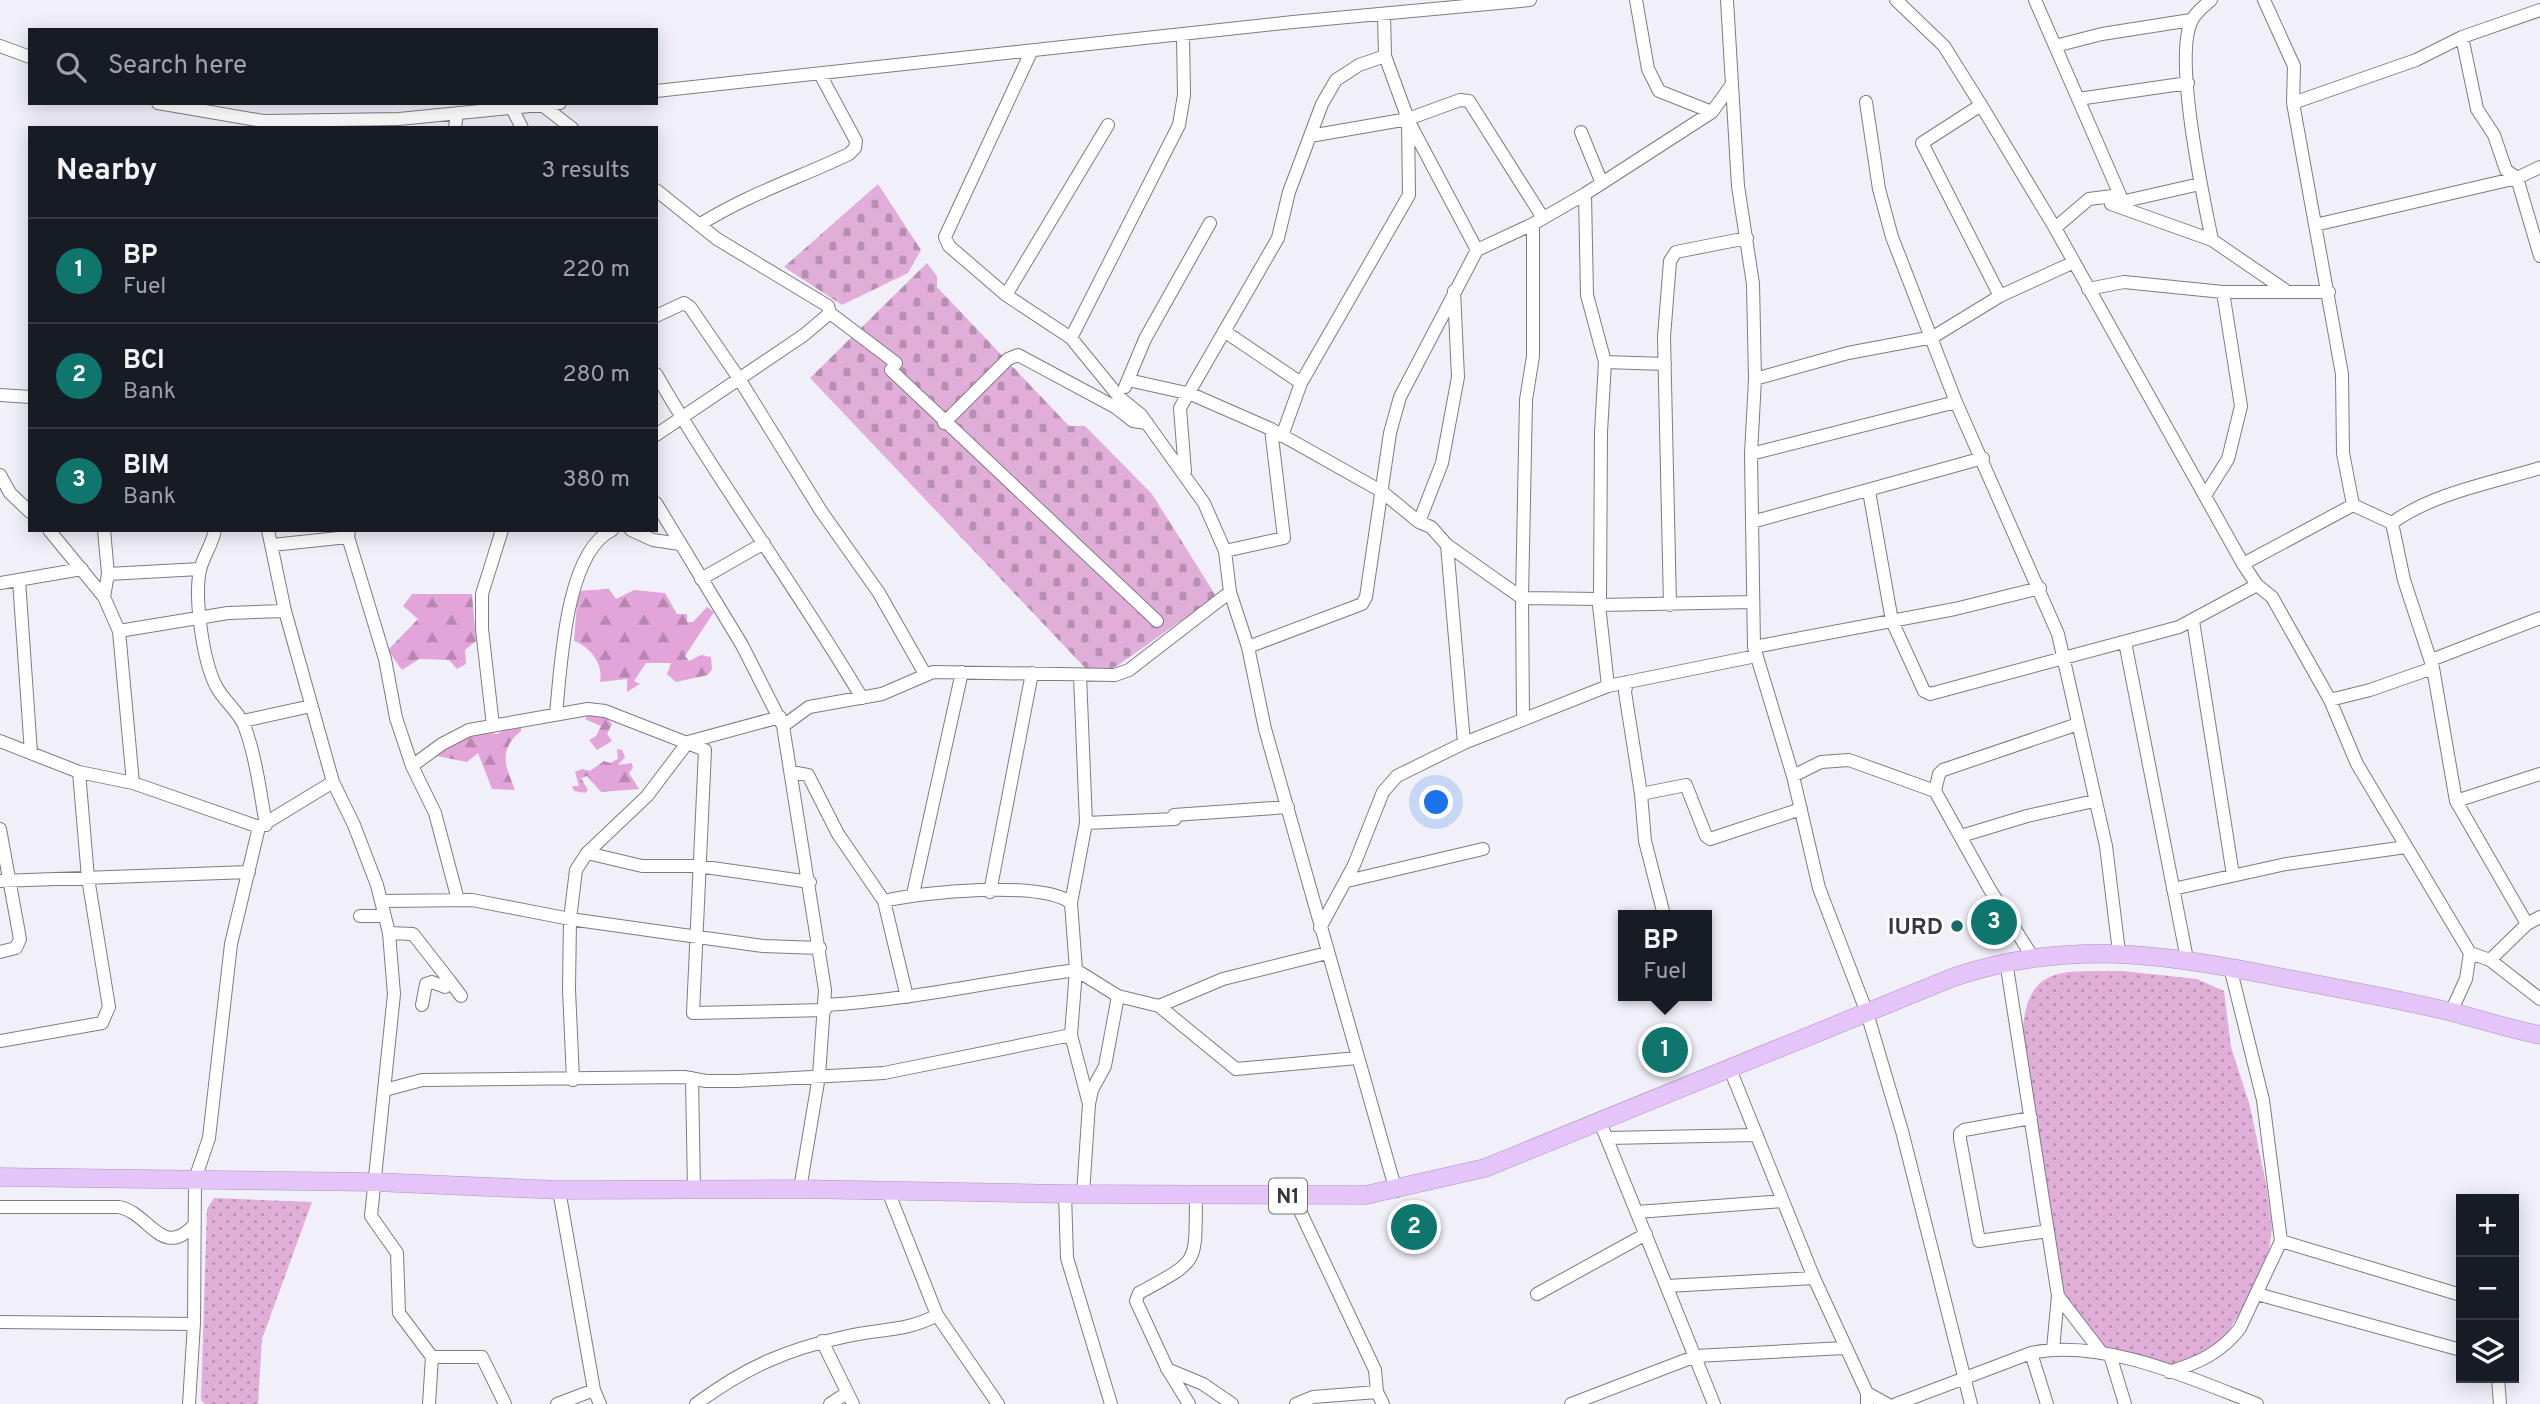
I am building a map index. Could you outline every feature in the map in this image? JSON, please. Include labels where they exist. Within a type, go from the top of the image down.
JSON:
[{"type":"highway","name":"N1","points":[[0,1177],[375,1182],[559,1190],[800,1189],[1366,1195],[1396,1191],[1485,1168],[1603,1130],[1730,1069],[1954,976],[2032,956],[2119,952],[2187,959],[2451,1012],[2540,1035]]},
{"type":"street","points":[[658,91],[1530,0]]},
{"type":"street","points":[[1636,0],[1648,69],[1659,91],[1713,111],[1735,115]]},
{"type":"street","points":[[1727,0],[1730,87],[1735,115],[1738,187],[1753,284],[1755,379],[1751,454],[1755,651],[1793,776],[1822,897],[1867,1013],[1902,1130],[1970,1404]]},
{"type":"street","points":[[1896,0],[1944,46],[1981,105],[2055,228],[2072,263],[2206,494],[2243,564],[2257,585],[2272,597],[2330,700],[2357,764],[2470,953],[2490,961],[2540,999]]},
{"type":"street","points":[[2035,0],[2078,99],[2116,200],[2212,240],[2285,290]]},
{"type":"street","points":[[2211,0],[2191,20],[2186,49],[2200,184],[2212,240]]},
{"type":"street","points":[[2264,0],[2294,66],[2293,103],[2342,374],[2343,453],[2353,505]]},
{"type":"street","points":[[2293,103],[2416,60],[2462,37],[2540,10]]},
{"type":"street","points":[[1384,14],[1385,57],[1408,119],[1477,250]]},
{"type":"street","points":[[2055,46],[2102,34],[2191,20]]},
{"type":"street","points":[[1071,338],[1179,125],[1184,95],[1182,35]]},
{"type":"street","points":[[2462,37],[2477,109],[2494,135],[2506,170],[2517,178],[2540,256]]},
{"type":"street","points":[[0,46],[28,56]]},
{"type":"street","points":[[1031,52],[945,237],[949,246],[1006,295],[1071,338],[1120,398],[1147,423],[1204,502],[1225,551],[1230,592],[1248,647],[1265,729],[1396,1191]]},
{"type":"street","points":[[1185,477],[1180,408],[1191,394],[1278,238],[1289,192],[1310,136],[1336,80],[1359,65],[1385,57]]},
{"type":"street","points":[[699,225],[734,203],[794,181],[849,154],[855,148],[856,141],[820,74]]},
{"type":"street","points":[[2078,99],[2188,83]]},
{"type":"street","points":[[1248,647],[1362,604],[1368,587],[1390,433],[1400,397],[1477,250],[1538,221],[1585,194],[1601,181],[1713,111],[1730,87]]},
{"type":"street","points":[[1310,136],[1408,119],[1460,100],[1469,101],[1538,221],[1533,356],[1526,400],[1522,598],[1523,719]]},
{"type":"street","points":[[1866,102],[1879,189],[1892,237],[1956,402],[2040,588],[2065,658],[2094,801],[2106,846],[2119,952]]},
{"type":"street","points":[[169,105],[256,121],[403,123],[457,113],[542,105],[569,126]]},
{"type":"street","points":[[1981,105],[1923,143],[2000,296]]},
{"type":"street","points":[[512,108],[521,126]]},
{"type":"street","points":[[455,126],[457,113]]},
{"type":"street","points":[[1225,551],[1284,537],[1277,433],[1301,383],[1409,195],[1408,119]]},
{"type":"street","points":[[1006,295],[1108,125]]},
{"type":"street","points":[[1581,132],[1601,181]]},
{"type":"street","points":[[2315,225],[2517,178],[2540,167]]},
{"type":"street","points":[[2055,228],[2089,199],[2116,200],[2200,184]]},
{"type":"street","points":[[658,192],[699,225],[828,306],[830,313],[896,363],[891,370],[944,423],[1157,621]]},
{"type":"street","points":[[1585,194],[1587,295],[1605,362],[1599,602],[1608,686]]},
{"type":"street","points":[[1120,398],[1145,339],[1210,223]]},
{"type":"street","points":[[1670,605],[1665,324],[1672,255],[1748,238]]},
{"type":"street","points":[[1755,379],[1848,353],[1933,337],[2000,296],[2072,263]]},
{"type":"street","points":[[2088,289],[2124,282],[2223,292],[2329,292]]},
{"type":"street","points":[[1419,522],[1442,463],[1458,377],[1454,291]]},
{"type":"street","points":[[2206,494],[2228,459],[2241,406],[2223,292]]},
{"type":"street","points":[[658,315],[678,303],[690,307],[738,377],[821,511],[886,604],[925,674]]},
{"type":"street","points":[[658,434],[738,377],[804,335],[830,313]]},
{"type":"street","points":[[1224,331],[1301,383]]},
{"type":"street","points":[[944,423],[1008,359],[1017,355],[1115,407],[1133,421],[1147,423]]},
{"type":"street","points":[[1605,362],[1665,364]]},
{"type":"street","points":[[658,377],[681,417],[813,615],[862,698]]},
{"type":"street","points":[[1128,380],[1191,394],[1277,433],[1381,491],[1419,522],[1436,531],[1447,545],[1522,598],[1670,605],[1753,602]]},
{"type":"street","points":[[0,395],[28,397]]},
{"type":"street","points":[[1751,454],[1956,402]]},
{"type":"street","points":[[1752,522],[1983,458]]},
{"type":"street","points":[[2392,523],[2404,514],[2438,499],[2540,468]]},
{"type":"street","points":[[0,475],[5,495],[28,511]]},
{"type":"street","points":[[1869,491],[1892,621],[1924,691],[1930,694],[2193,621],[2257,585]]},
{"type":"street","points":[[2353,505],[2392,523]]},
{"type":"street","points":[[2243,564],[2353,505]]},
{"type":"street","points":[[658,506],[743,645],[782,721],[820,948],[825,1008],[819,1076],[800,1189]]},
{"type":"street","points":[[2392,523],[2404,580],[2432,664],[2456,801],[2527,924]]},
{"type":"street","points":[[51,532],[104,597],[119,631],[133,783]]},
{"type":"street","points":[[104,532],[108,575],[104,597]]},
{"type":"street","points":[[189,1404],[194,1324],[195,1180],[209,1138],[232,944],[263,826],[250,743],[243,722],[225,700],[211,676],[200,617],[200,569],[214,532]]},
{"type":"street","points":[[269,532],[285,611],[333,782],[354,825],[382,901],[389,933],[394,994],[371,1216],[373,1224],[397,1253],[399,1313],[432,1357],[429,1404]]},
{"type":"street","points":[[493,726],[482,629],[482,594],[501,532]]},
{"type":"street","points":[[556,714],[564,646],[578,575],[596,541],[609,532]]},
{"type":"street","points":[[635,532],[653,540],[680,544]]},
{"type":"street","points":[[272,545],[349,534],[385,659],[396,718],[412,766],[435,813],[457,900]]},
{"type":"street","points":[[701,579],[764,543]]},
{"type":"street","points":[[1447,545],[1464,743]]},
{"type":"street","points":[[0,583],[82,569]]},
{"type":"street","points":[[108,575],[200,569]]},
{"type":"street","points":[[19,580],[31,753]]},
{"type":"street","points":[[1320,928],[1347,881],[1388,783],[1464,743],[1608,686],[2040,588]]},
{"type":"street","points":[[573,1080],[569,989],[570,919],[576,870],[587,853],[647,796],[688,741],[782,721],[809,707],[882,694],[925,674],[962,672],[1115,675],[1129,670],[1230,592]]},
{"type":"street","points":[[119,631],[200,617],[285,611]]},
{"type":"street","points":[[2330,700],[2371,690],[2540,618]]},
{"type":"street","points":[[2193,621],[2233,875]]},
{"type":"street","points":[[2125,642],[2187,959]]},
{"type":"street","points":[[913,894],[962,672]]},
{"type":"street","points":[[990,892],[1032,673]]},
{"type":"street","points":[[1080,675],[1086,823],[1071,903],[1076,970],[1072,1035],[1089,1104]]},
{"type":"street","points":[[1627,682],[1625,692],[1641,794],[1645,841],[1663,910]]},
{"type":"street","points":[[243,722],[311,706]]},
{"type":"street","points":[[412,766],[457,735],[588,709],[605,711],[688,741],[705,750],[693,1013],[825,1008],[907,998],[976,983],[1076,970],[1118,996],[1159,1006],[1236,1069],[1357,1058]]},
{"type":"street","points":[[1935,791],[1939,774],[1944,770],[2078,724]]},
{"type":"street","points":[[0,741],[79,772],[133,783],[263,826]]},
{"type":"street","points":[[1793,776],[1821,762],[1849,760],[1935,791],[2032,956]]},
{"type":"street","points":[[0,1041],[102,1023],[107,1015],[109,1007],[88,878],[79,772]]},
{"type":"street","points":[[791,772],[808,775],[838,834],[884,901],[907,998]]},
{"type":"street","points":[[2456,801],[2540,774]]},
{"type":"street","points":[[263,826],[333,782]]},
{"type":"street","points":[[1641,794],[1686,785],[1706,836],[1710,839],[1801,809]]},
{"type":"street","points":[[1961,836],[2028,816],[2094,801]]},
{"type":"street","points":[[1086,823],[1175,819],[1174,815],[1287,807]]},
{"type":"street","points":[[0,829],[4,880],[19,946],[0,952]]},
{"type":"street","points":[[2174,889],[2348,853],[2406,847]]},
{"type":"street","points":[[1347,881],[1483,849]]},
{"type":"street","points":[[587,853],[642,866],[698,866],[810,882]]},
{"type":"street","points":[[4,880],[249,872]]},
{"type":"street","points":[[884,901],[913,894],[1051,892],[1071,903]]},
{"type":"street","points":[[382,901],[457,900],[763,946],[820,948]]},
{"type":"street","points":[[360,916],[385,916]]},
{"type":"street","points":[[2490,961],[2527,924],[2540,917]]},
{"type":"street","points":[[389,933],[413,934],[461,996]]},
{"type":"street","points":[[1159,1006],[1223,979],[1327,953]]},
{"type":"street","points":[[2451,1012],[2466,979],[2470,953]]},
{"type":"street","points":[[2006,961],[2059,1296],[2053,1349]]},
{"type":"street","points":[[2169,1372],[2202,1362],[2232,1339],[2257,1294],[2281,1241],[2263,1100],[2230,967]]},
{"type":"street","points":[[422,1005],[426,984],[432,982],[445,987],[449,980]]},
{"type":"street","points":[[1111,1404],[1067,1258],[1074,1194],[1089,1104],[1092,1090],[1105,1066],[1118,996]]},
{"type":"street","points":[[384,1090],[422,1080],[692,1078],[737,1082],[894,1072],[1072,1035]]},
{"type":"street","points":[[1730,1069],[1814,1279],[1867,1399],[1887,1404]]},
{"type":"street","points":[[692,1078],[694,1191]]},
{"type":"street","points":[[2031,1118],[1964,1130],[1960,1139],[1979,1241],[2048,1231]]},
{"type":"street","points":[[1714,1404],[1603,1130],[1757,1135]]},
{"type":"street","points":[[559,1190],[594,1390],[600,1404]]},
{"type":"street","points":[[888,1191],[937,1315],[998,1404]]},
{"type":"street","points":[[1189,1404],[1167,1368],[1136,1301],[1139,1293],[1191,1260],[1195,1250],[1196,1195]]},
{"type":"street","points":[[1293,1196],[1375,1370],[1380,1398],[1313,1397],[1296,1404]]},
{"type":"street","points":[[1637,1212],[1783,1200]]},
{"type":"street","points":[[0,1207],[119,1207],[137,1213],[155,1233],[170,1238],[178,1238],[195,1224]]},
{"type":"street","points":[[1537,1294],[1646,1234]]},
{"type":"street","points":[[2281,1241],[2456,1294]]},
{"type":"street","points":[[1667,1286],[1814,1279]]},
{"type":"street","points":[[2257,1294],[2456,1349]]},
{"type":"street","points":[[2059,1296],[2105,1354],[2124,1404]]},
{"type":"street","points":[[696,1404],[744,1370],[780,1354],[822,1341],[908,1328],[937,1315]]},
{"type":"street","points":[[0,1322],[194,1324]]},
{"type":"street","points":[[822,1341],[850,1399],[830,1404]]},
{"type":"street","points":[[1572,1404],[1696,1356],[1844,1349]]},
{"type":"street","points":[[1896,1404],[2031,1353],[2053,1349],[2105,1354],[2209,1385],[2257,1404]]},
{"type":"street","points":[[2031,1353],[2047,1404]]},
{"type":"street","points":[[432,1357],[482,1357],[505,1404]]},
{"type":"street","points":[[2202,1362],[2209,1385]]},
{"type":"street","points":[[1167,1368],[1203,1384],[1232,1404]]},
{"type":"street","points":[[2498,1383],[2500,1404]]},
{"type":"street","points":[[557,1404],[594,1390]]},
{"type":"green space","points":[[878,184],[921,250],[908,273],[842,305],[784,267]]},
{"type":"green space","points":[[927,263],[937,276],[937,287],[1069,426],[1085,426],[1152,494],[1216,596],[1117,666],[1102,673],[1089,672],[810,378]]},
{"type":"green space","points":[[609,589],[616,599],[634,590],[665,593],[677,614],[687,614],[687,622],[693,622],[707,607],[714,612],[685,656],[689,661],[701,655],[711,657],[712,669],[708,675],[676,682],[667,674],[671,663],[646,663],[634,681],[640,684],[627,692],[627,679],[600,682],[600,669],[595,657],[574,641],[578,591]]},
{"type":"green space","points":[[412,594],[472,594],[476,641],[465,650],[466,664],[457,669],[449,660],[419,659],[402,670],[388,650],[418,619],[403,606]]},
{"type":"green space","points":[[590,712],[607,718],[612,724],[607,734],[612,741],[597,750],[589,740],[596,736],[601,726],[585,719]]},
{"type":"green space","points":[[522,722],[521,731],[506,751],[506,765],[515,790],[492,789],[478,753],[467,762],[437,756],[452,742],[476,731],[497,734]]},
{"type":"green space","points":[[617,749],[622,750],[625,757],[618,765],[632,763],[633,768],[629,773],[639,789],[601,792],[587,776],[581,778],[588,790],[585,793],[574,791],[572,786],[579,786],[575,772],[582,769],[590,771],[604,761],[610,763],[618,759]]},
{"type":"green space","points":[[2123,971],[2197,979],[2224,991],[2231,1047],[2250,1106],[2272,1228],[2269,1250],[2243,1307],[2221,1344],[2187,1364],[2167,1368],[2103,1348],[2062,1294],[2022,1041],[2030,997],[2038,985],[2050,977],[2064,973]]},
{"type":"green space","points":[[214,1198],[312,1202],[262,1339],[258,1404],[205,1404],[201,1400],[207,1209]]},
{"type":"place","name":"BIM","points":[[1994,922]]},
{"type":"place","name":"IURD","points":[[1957,926]]},
{"type":"place","name":"BP","points":[[1665,1050]]},
{"type":"place","name":"BCI","points":[[1414,1227]]}]
